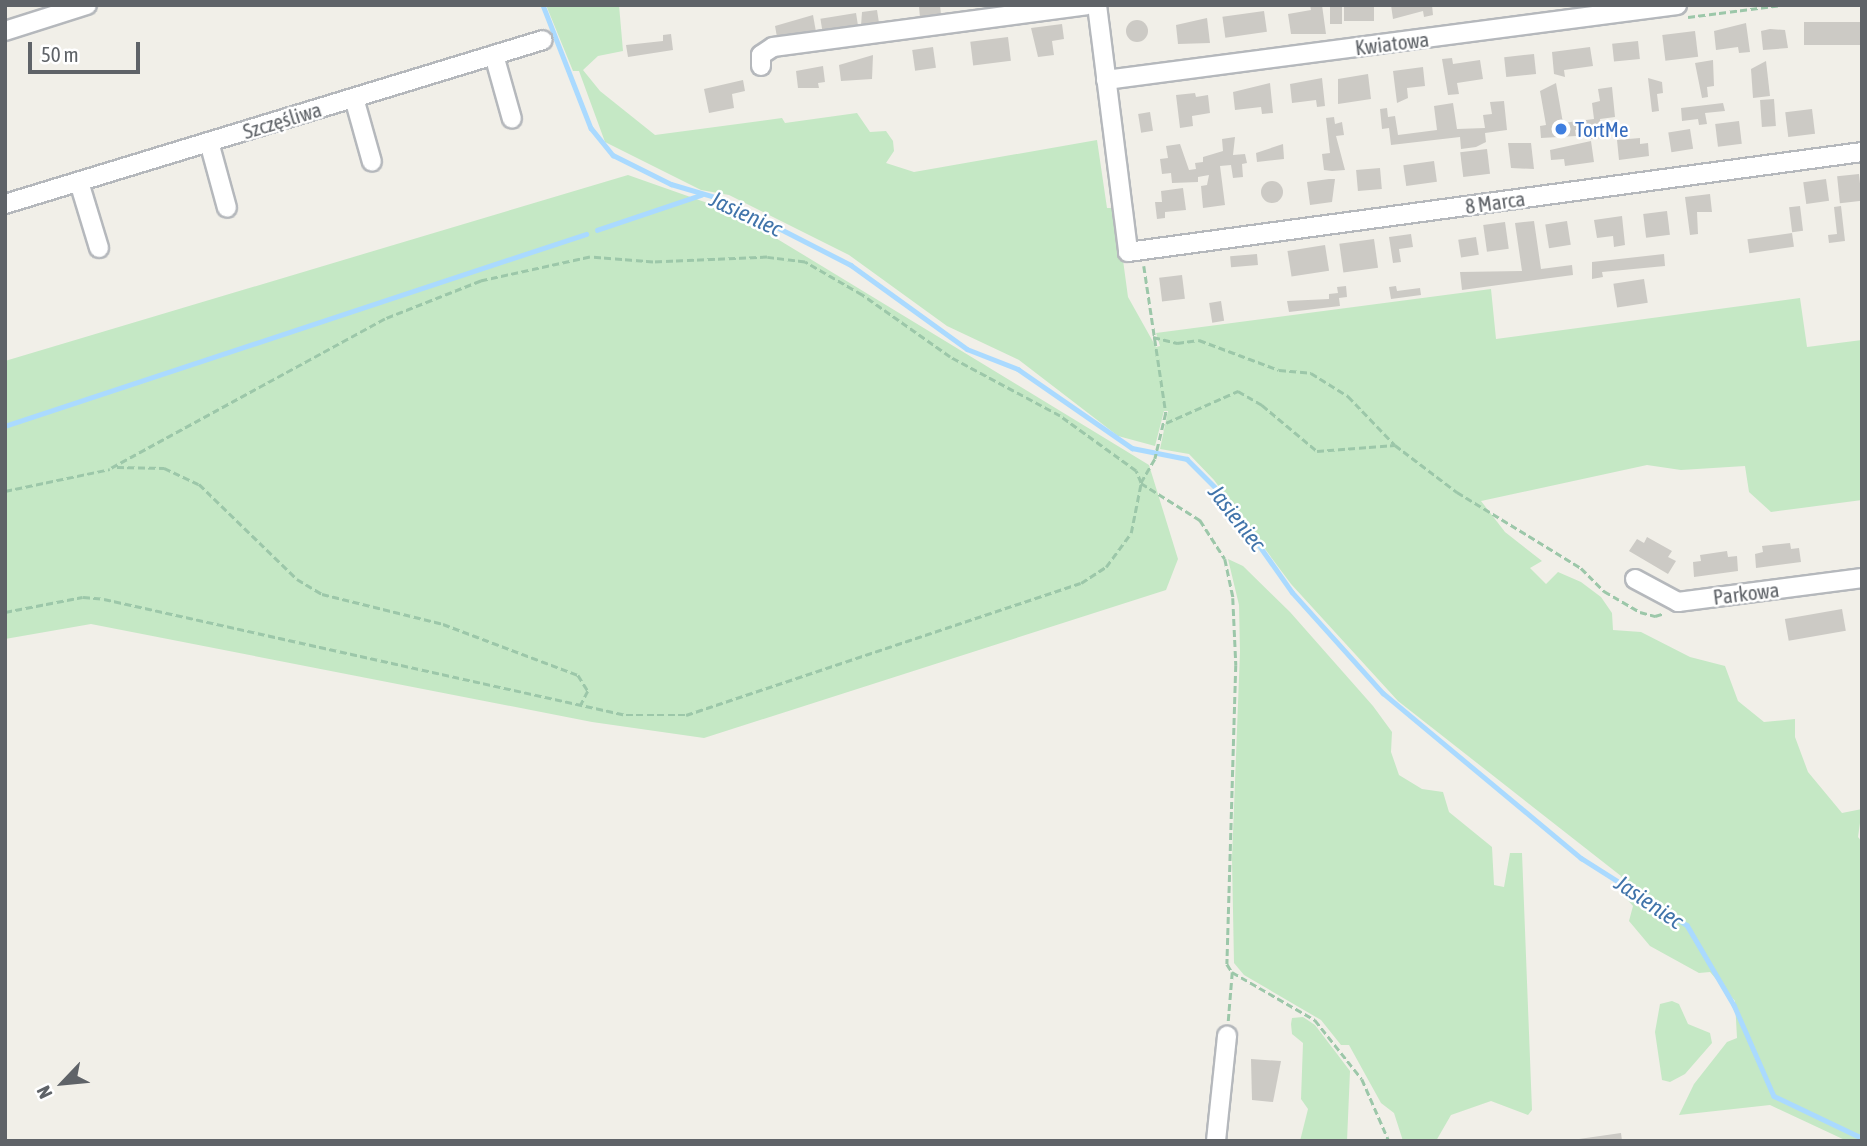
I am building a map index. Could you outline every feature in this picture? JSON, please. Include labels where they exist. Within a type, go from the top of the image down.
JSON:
[{"type":"street","points":[[5,31],[87,5]]},
{"type":"street","points":[[761,66],[761,55],[773,47],[1086,5]]},
{"type":"street","points":[[1097,5],[1106,80],[1138,256]]},
{"type":"street","name":"Kwiatowa","points":[[1106,80],[1677,5]]},
{"type":"street","name":"Szczęśliwa","points":[[5,204],[543,40]]},
{"type":"street","points":[[494,55],[512,119]]},
{"type":"street","points":[[354,97],[372,162]]},
{"type":"street","points":[[209,142],[227,208]]},
{"type":"street","name":"8 Marca","points":[[1138,256],[1862,152]]},
{"type":"street","points":[[79,182],[99,248]]},
{"type":"street","name":"Parkowa","points":[[1678,602],[1862,578]]},
{"type":"street","points":[[1636,579],[1678,602]]},
{"type":"street","points":[[1216,1141],[1227,1036]]},
{"type":"path","points":[[1138,256],[1158,264]]},
{"type":"path","points":[[5,612],[83,597],[104,599],[581,705],[647,718],[686,715],[1081,583],[1105,567],[1131,533],[1141,483],[1155,459],[1165,423],[1160,357],[1153,337],[1138,256]]},
{"type":"path","points":[[110,469],[303,360],[385,319],[481,281],[590,257],[716,262],[767,257],[805,261],[862,295],[950,357],[1059,416],[1136,471],[1141,483],[1200,520],[1225,559],[1233,598],[1236,665],[1226,957],[1232,972],[1227,1036]]},
{"type":"path","points":[[1153,337],[1177,343],[1199,340],[1279,370],[1311,373],[1348,396],[1395,445],[1457,492],[1581,568],[1604,591],[1640,612],[1655,616],[1678,602]]},
{"type":"path","points":[[1165,423],[1238,391],[1262,405],[1317,452],[1395,445]]},
{"type":"path","points":[[5,491],[110,469],[150,466],[179,472],[199,484],[311,589],[443,624],[557,665],[584,681],[588,691],[581,705]]},
{"type":"path","points":[[1232,972],[1315,1020],[1362,1079],[1389,1141]]},
{"type":"green space","points":[[546,5],[619,5],[623,51],[598,56],[583,70],[600,91],[655,135],[782,118],[785,123],[857,113],[870,132],[886,131],[893,141],[894,151],[886,163],[914,172],[1097,140],[1107,208],[1116,208],[1128,297],[1156,347],[1160,346],[1156,333],[1491,289],[1496,339],[1800,298],[1807,347],[1862,340],[1862,500],[1771,512],[1749,492],[1745,466],[1681,470],[1647,465],[1481,501],[1505,532],[1542,561],[1530,568],[1546,584],[1558,572],[1581,582],[1601,597],[1612,613],[1613,630],[1641,632],[1690,657],[1725,666],[1738,701],[1764,722],[1795,719],[1795,737],[1808,772],[1842,813],[1862,809],[1858,837],[1862,842],[1862,1141],[1847,1141],[1770,1105],[1679,1115],[1694,1084],[1727,1042],[1737,1038],[1735,1001],[1710,972],[1699,973],[1650,946],[1629,921],[1633,906],[1619,890],[1621,876],[1398,701],[1291,584],[1214,480],[1189,454],[1160,449],[1168,411],[1164,411],[1155,446],[1118,436],[1019,360],[947,326],[849,255],[729,195],[701,190],[605,142],[579,71],[573,71]]},
{"type":"green space","points":[[628,175],[733,212],[1149,465],[1178,559],[1166,590],[704,738],[592,722],[91,624],[5,639],[5,361]]},
{"type":"green space","points":[[1228,559],[1243,566],[1290,612],[1373,706],[1392,732],[1391,752],[1399,775],[1422,789],[1443,792],[1449,812],[1492,847],[1494,885],[1504,887],[1510,853],[1522,853],[1532,1110],[1528,1115],[1491,1101],[1451,1115],[1436,1141],[1403,1141],[1394,1113],[1381,1103],[1349,1045],[1341,1045],[1321,1020],[1244,975],[1234,963],[1232,859],[1240,652],[1239,605]]},
{"type":"green space","points":[[1672,1001],[1679,1004],[1688,1024],[1710,1033],[1712,1043],[1685,1074],[1670,1082],[1662,1080],[1655,1032],[1660,1004]]},
{"type":"green space","points":[[1303,1017],[1315,1025],[1350,1071],[1347,1141],[1300,1141],[1308,1109],[1301,1099],[1303,1043],[1292,1034],[1291,1024],[1292,1018]]},
{"type":"building","points":[[940,5],[941,15],[920,18],[919,6]]},
{"type":"building","points":[[1310,5],[1322,5],[1326,34],[1291,34],[1288,14],[1311,10]]},
{"type":"building","points":[[1330,5],[1342,5],[1342,24],[1330,24]]},
{"type":"building","points":[[1344,5],[1374,5],[1374,21],[1344,21]]},
{"type":"building","points":[[1391,5],[1432,5],[1433,15],[1424,17],[1423,11],[1393,19]]},
{"type":"building","points":[[877,10],[879,23],[861,26],[862,12]]},
{"type":"building","points":[[1264,11],[1267,32],[1225,38],[1222,17]]},
{"type":"building","points":[[856,13],[858,26],[822,31],[820,19]]},
{"type":"building","points":[[813,15],[816,32],[777,37],[775,26]]},
{"type":"building","points":[[1207,18],[1210,43],[1178,44],[1176,25]]},
{"type":"building","points":[[1137,20],[1145,23],[1148,31],[1145,39],[1137,42],[1129,39],[1126,31],[1129,23]]},
{"type":"building","points":[[1804,22],[1862,22],[1862,45],[1804,45]]},
{"type":"building","points":[[1746,23],[1750,52],[1739,53],[1738,47],[1716,50],[1714,31]]},
{"type":"building","points":[[1062,24],[1064,39],[1052,41],[1054,55],[1038,57],[1031,28]]},
{"type":"building","points":[[1785,30],[1788,48],[1763,50],[1761,31]]},
{"type":"building","points":[[1695,31],[1698,57],[1665,61],[1662,35]]},
{"type":"building","points":[[671,34],[673,50],[628,57],[626,45],[663,41],[663,35]]},
{"type":"building","points":[[1008,37],[1011,61],[973,65],[970,42]]},
{"type":"building","points":[[1638,41],[1640,59],[1614,62],[1612,44]]},
{"type":"building","points":[[933,47],[936,68],[915,71],[912,50]]},
{"type":"building","points":[[1590,47],[1593,66],[1564,70],[1565,77],[1554,74],[1552,52]]},
{"type":"building","points":[[1534,54],[1536,74],[1506,77],[1504,57]]},
{"type":"building","points":[[873,55],[872,79],[841,81],[839,65]]},
{"type":"building","points":[[1452,58],[1453,64],[1480,60],[1483,79],[1457,83],[1459,94],[1448,95],[1442,59]]},
{"type":"building","points":[[1713,60],[1714,86],[1707,87],[1708,97],[1702,98],[1695,63]]},
{"type":"building","points":[[1766,61],[1770,96],[1753,98],[1751,69]]},
{"type":"building","points":[[823,66],[825,82],[818,83],[819,88],[798,88],[796,71]]},
{"type":"building","points":[[1423,67],[1425,86],[1407,88],[1408,98],[1397,103],[1393,71]]},
{"type":"building","points":[[1368,74],[1371,99],[1338,104],[1338,79]]},
{"type":"building","points":[[1322,78],[1325,106],[1317,107],[1316,100],[1292,103],[1290,84]]},
{"type":"building","points":[[1648,78],[1662,82],[1663,93],[1657,94],[1659,111],[1652,112]]},
{"type":"building","points":[[743,80],[745,91],[732,94],[734,108],[709,113],[704,89]]},
{"type":"building","points":[[1270,83],[1273,113],[1262,114],[1261,107],[1235,110],[1233,92]]},
{"type":"building","points":[[1556,83],[1563,123],[1594,119],[1592,103],[1600,101],[1598,89],[1612,87],[1615,117],[1600,119],[1602,138],[1591,139],[1590,128],[1575,130],[1576,136],[1541,138],[1540,126],[1546,125],[1540,91]]},
{"type":"building","points":[[1195,93],[1196,97],[1208,95],[1210,113],[1192,116],[1193,126],[1180,128],[1176,95]]},
{"type":"building","points":[[1774,99],[1776,126],[1762,127],[1760,100]]},
{"type":"building","points":[[1504,101],[1507,130],[1485,133],[1486,142],[1476,147],[1461,149],[1460,137],[1391,145],[1389,128],[1382,129],[1380,109],[1387,108],[1388,117],[1395,116],[1398,135],[1437,130],[1434,106],[1453,103],[1457,129],[1485,128],[1483,115],[1492,114],[1490,102]]},
{"type":"building","points":[[1723,103],[1725,111],[1705,113],[1707,124],[1699,125],[1698,119],[1682,121],[1681,108]]},
{"type":"building","points":[[1812,109],[1815,134],[1788,137],[1785,112]]},
{"type":"building","points":[[1150,112],[1153,131],[1141,133],[1138,114]]},
{"type":"building","points":[[1334,117],[1335,124],[1342,122],[1344,135],[1336,136],[1345,170],[1324,170],[1322,154],[1330,153],[1326,118]]},
{"type":"building","points":[[1739,121],[1742,144],[1718,147],[1715,124]]},
{"type":"building","points":[[1690,129],[1693,149],[1671,152],[1668,132]]},
{"type":"building","points":[[1235,137],[1233,155],[1245,154],[1247,163],[1242,164],[1243,177],[1233,178],[1231,165],[1220,166],[1225,205],[1203,208],[1201,186],[1207,185],[1209,175],[1198,177],[1198,182],[1172,183],[1171,173],[1162,174],[1160,159],[1168,158],[1166,146],[1180,144],[1189,170],[1196,169],[1195,163],[1203,162],[1203,157],[1223,151],[1222,139]]},
{"type":"building","points":[[1640,138],[1640,144],[1648,143],[1649,156],[1619,160],[1617,140]]},
{"type":"building","points":[[1591,141],[1594,162],[1565,166],[1564,159],[1551,160],[1550,150]]},
{"type":"building","points":[[1508,143],[1531,143],[1534,169],[1511,168]]},
{"type":"building","points":[[1283,144],[1284,159],[1257,162],[1256,153]]},
{"type":"building","points":[[1487,149],[1490,174],[1463,177],[1460,152]]},
{"type":"building","points":[[1434,161],[1437,182],[1406,186],[1403,165]]},
{"type":"building","points":[[1380,168],[1382,189],[1358,191],[1356,170]]},
{"type":"building","points":[[1859,174],[1862,201],[1840,203],[1837,176]]},
{"type":"building","points":[[1335,179],[1332,202],[1310,205],[1307,182]]},
{"type":"building","points":[[1826,179],[1829,201],[1806,204],[1803,182]]},
{"type":"building","points":[[1272,181],[1280,184],[1283,192],[1280,200],[1272,203],[1264,200],[1261,192],[1264,184]]},
{"type":"building","points":[[1183,188],[1186,210],[1165,212],[1165,218],[1157,219],[1155,202],[1162,202],[1161,191]]},
{"type":"building","points":[[1710,194],[1712,212],[1697,212],[1698,234],[1690,235],[1685,197]]},
{"type":"building","points":[[1800,206],[1803,231],[1792,232],[1789,207]]},
{"type":"building","points":[[1841,206],[1845,241],[1829,243],[1828,235],[1837,234],[1834,207]]},
{"type":"building","points":[[1667,211],[1670,235],[1646,238],[1643,214]]},
{"type":"building","points":[[1622,216],[1625,245],[1614,247],[1613,236],[1597,238],[1594,220]]},
{"type":"building","points":[[1534,221],[1541,269],[1572,265],[1573,275],[1462,290],[1460,272],[1522,271],[1515,223]]},
{"type":"building","points":[[1567,221],[1571,245],[1549,248],[1545,224]]},
{"type":"building","points":[[1505,222],[1509,249],[1487,252],[1483,225]]},
{"type":"building","points":[[1792,233],[1794,247],[1749,253],[1747,239]]},
{"type":"building","points":[[1411,234],[1413,247],[1399,249],[1401,262],[1393,263],[1389,237]]},
{"type":"building","points":[[1476,237],[1479,255],[1461,258],[1458,240]]},
{"type":"building","points":[[1374,239],[1378,268],[1343,273],[1339,244]]},
{"type":"building","points":[[1325,245],[1329,271],[1292,277],[1287,251]]},
{"type":"building","points":[[1257,254],[1258,265],[1231,267],[1230,256]]},
{"type":"building","points":[[1664,254],[1665,266],[1602,272],[1603,277],[1592,279],[1592,262]]},
{"type":"building","points":[[1182,275],[1185,299],[1162,302],[1159,278]]},
{"type":"building","points":[[1644,279],[1648,303],[1617,308],[1613,284]]},
{"type":"building","points":[[1346,286],[1347,297],[1339,298],[1340,306],[1289,312],[1287,301],[1329,299],[1329,294],[1338,293],[1337,287]]},
{"type":"building","points":[[1396,286],[1397,291],[1420,288],[1421,295],[1391,299],[1389,287]]},
{"type":"building","points":[[1221,301],[1224,321],[1212,323],[1209,303]]},
{"type":"building","points":[[1647,537],[1672,551],[1668,557],[1676,561],[1668,574],[1629,551],[1637,539],[1644,543]]},
{"type":"building","points":[[1790,543],[1791,549],[1799,548],[1801,562],[1756,568],[1755,554],[1763,552],[1762,546]]},
{"type":"building","points":[[1727,551],[1728,557],[1737,556],[1738,571],[1694,577],[1693,562],[1701,561],[1700,555]]},
{"type":"building","points":[[1842,609],[1846,631],[1789,641],[1785,619]]},
{"type":"building","points":[[1251,1059],[1281,1061],[1273,1102],[1252,1100]]},
{"type":"building","points":[[1621,1133],[1622,1141],[1579,1141],[1579,1139]]},
{"type":"waterway","name":"Jasieniec","points":[[543,5],[591,128],[613,155],[671,184],[722,199],[851,265],[967,349],[1018,369],[1132,448],[1187,459],[1226,498],[1292,592],[1383,693],[1581,858],[1687,925],[1734,1005],[1774,1096],[1862,1138]]},
{"type":"waterway","points":[[597,230],[701,195]]},
{"type":"waterway","points":[[5,426],[586,234]]},
{"type":"place","name":"TortMe","points":[[1561,129]]}]
